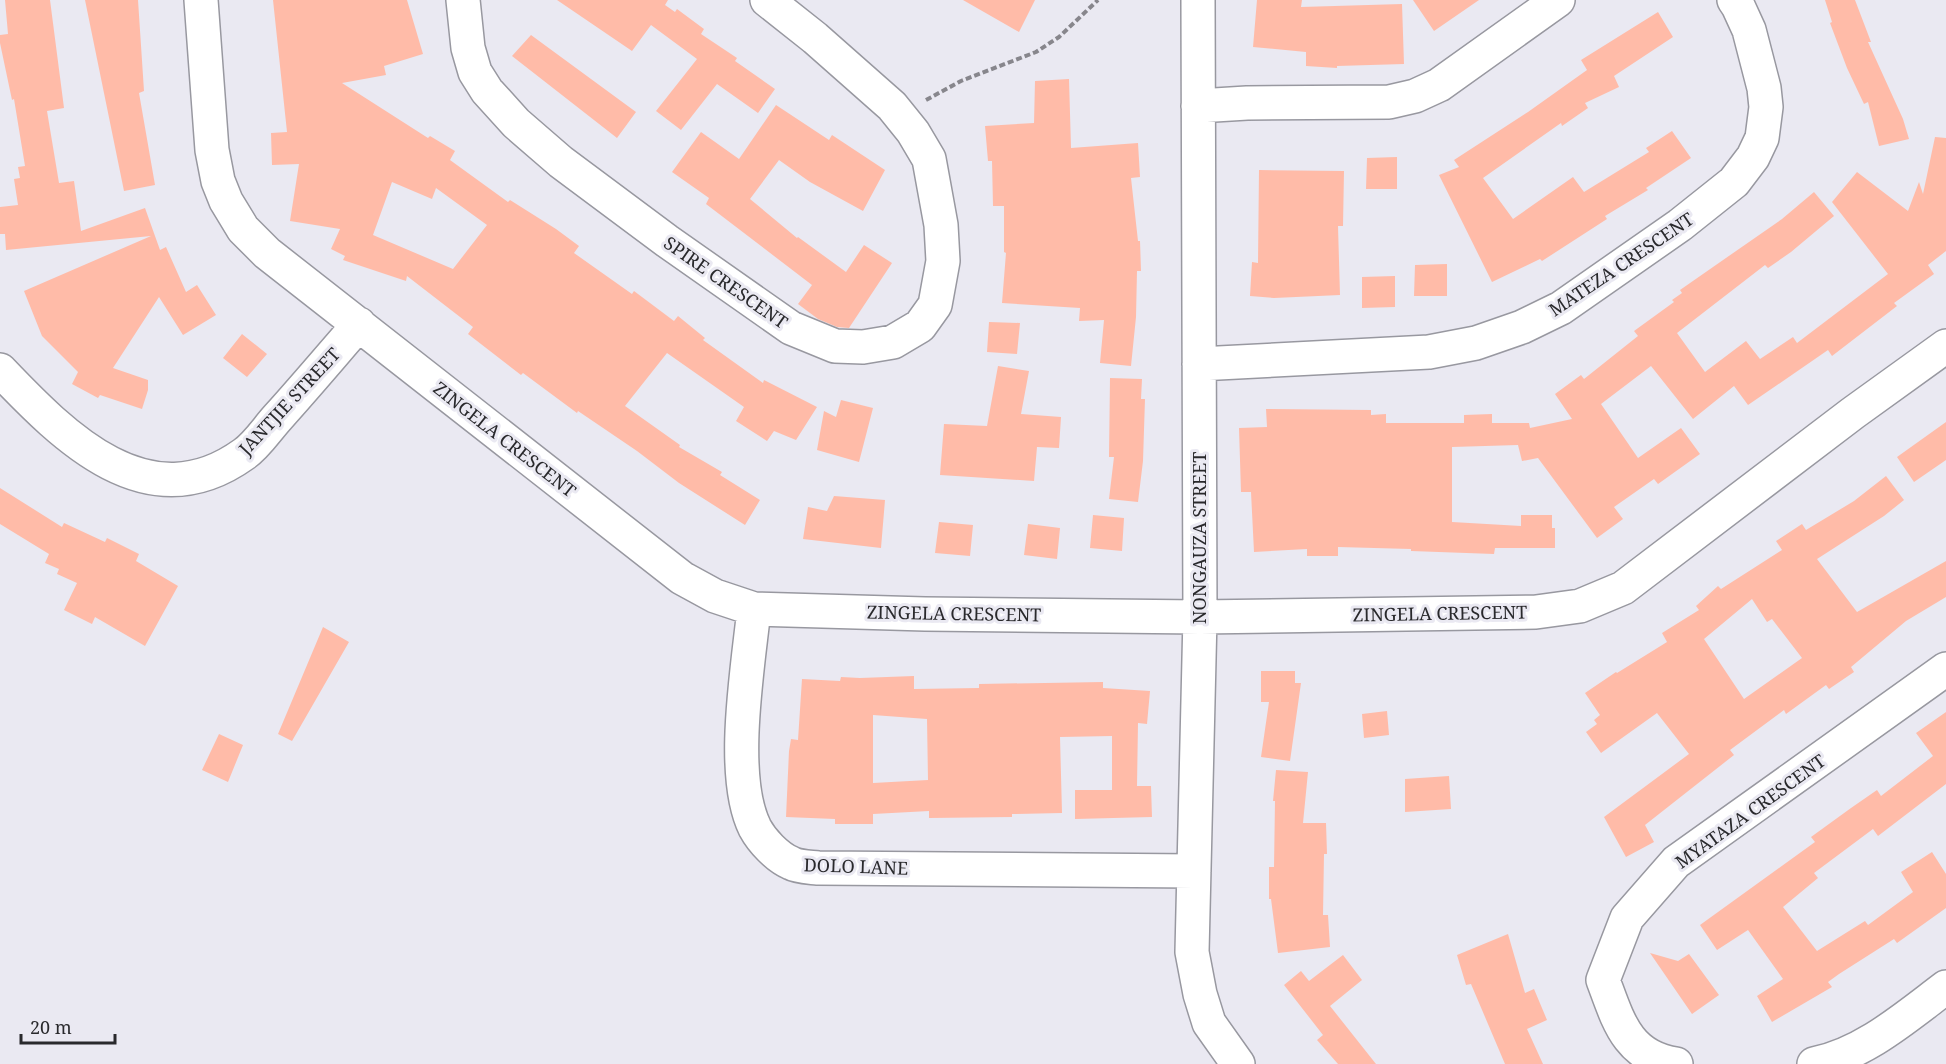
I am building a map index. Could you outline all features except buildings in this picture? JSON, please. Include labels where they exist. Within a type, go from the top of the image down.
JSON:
[{"type":"street","name":"ZINGELA CRESCENT","points":[[201,0],[212,150],[218,181],[226,201],[243,229],[267,253],[682,578],[715,596],[754,609],[925,614],[1200,617],[1536,612],[1580,606],[1623,588],[1853,413],[1946,346]]},
{"type":"street","name":"SPIRE CRESCENT","points":[[463,0],[468,48],[475,72],[487,91],[516,123],[561,162],[667,241],[791,328],[835,346],[863,347],[893,342],[920,326],[935,305],[943,261],[941,225],[929,159],[914,132],[892,106],[767,0]]},
{"type":"street","name":"NONGAUZA STREET","points":[[1198,0],[1200,617],[1192,952],[1200,994],[1209,1023],[1238,1064]]},
{"type":"street","points":[[1198,106],[1247,103],[1389,102],[1415,96],[1439,85],[1558,0]]},
{"type":"street","name":"MATEZA CRESCENT","points":[[1199,364],[1430,352],[1476,343],[1522,327],[1561,308],[1698,211],[1734,182],[1753,157],[1762,138],[1766,108],[1764,88],[1749,30],[1734,0]]},
{"type":"street","name":"JANTJIE STREET","points":[[0,370],[32,403],[84,448],[116,468],[147,476],[174,479],[211,474],[246,453],[359,324]]},
{"type":"street","name":"DOLO LANE","points":[[754,609],[743,710],[742,763],[746,803],[755,829],[772,849],[791,864],[818,868],[1194,871]]},
{"type":"street","name":"MYATAZA CRESCENT","points":[[1676,1064],[1663,1062],[1643,1053],[1621,1027],[1603,980],[1627,918],[1676,862],[1946,669]]},
{"type":"street","points":[[1814,1064],[1859,1047],[1890,1029],[1946,987]]},
{"type":"path","points":[[900,115],[961,81],[1036,52],[1059,37],[1098,0]]}]
